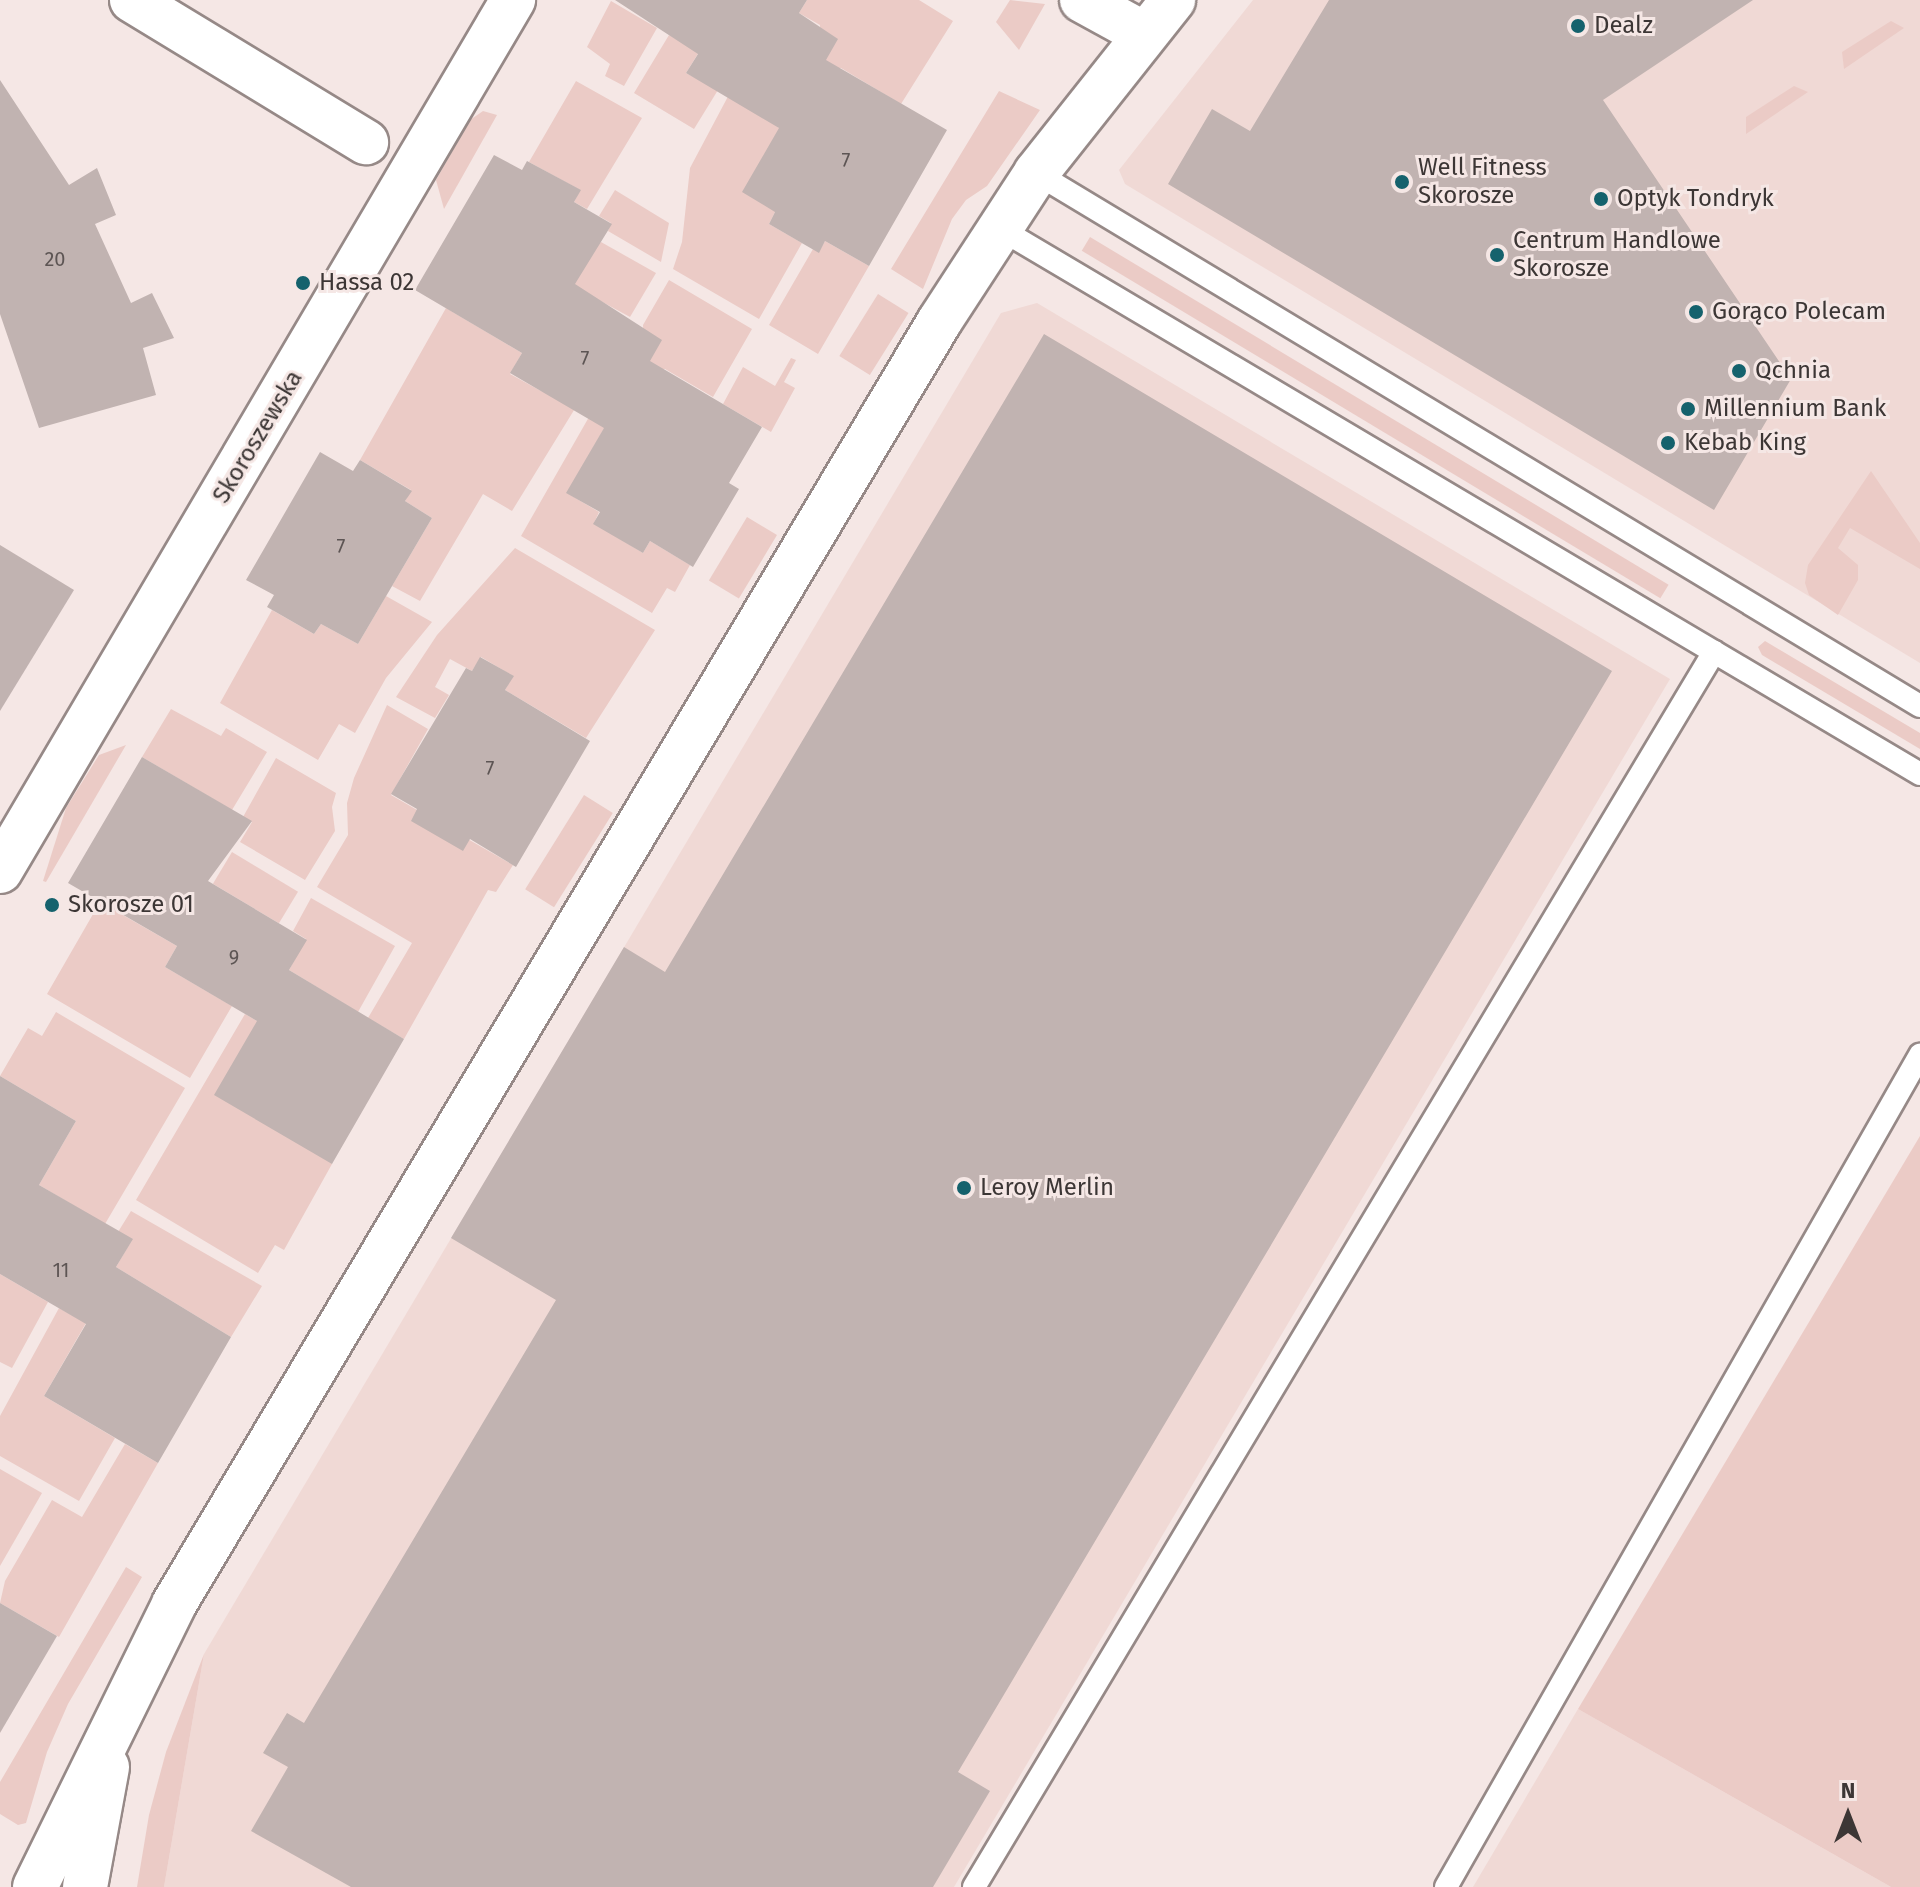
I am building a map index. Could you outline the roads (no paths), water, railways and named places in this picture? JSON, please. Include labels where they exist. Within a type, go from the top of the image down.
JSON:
[{"type":"street","points":[[132,0],[366,142]]},
{"type":"street","name":"Skoroszewska","points":[[0,871],[513,0]]},
{"type":"street","points":[[1082,0],[1144,34]]},
{"type":"street","points":[[35,1887],[116,1714],[174,1604],[997,227],[1173,0]]},
{"type":"street","points":[[85,1887],[116,1714]]},
{"type":"lane","points":[[1036,173],[1920,706]]},
{"type":"lane","points":[[997,227],[1920,774]]},
{"type":"lane","points":[[974,1887],[1714,652]]},
{"type":"lane","points":[[1446,1887],[1920,1055]]},
{"type":"place","name":"Dealz","points":[[1578,26]]},
{"type":"place","name":"Well Fitness Skorosze","points":[[1402,182]]},
{"type":"place","name":"Optyk Tondryk","points":[[1601,199]]},
{"type":"place","name":"Centrum Handlowe Skorosze","points":[[1497,255]]},
{"type":"place","name":"Hassa 02","points":[[303,283]]},
{"type":"place","name":"Gorąco Polecam","points":[[1696,312]]},
{"type":"place","name":"Qchnia","points":[[1739,371]]},
{"type":"place","name":"Millennium Bank","points":[[1688,409]]},
{"type":"place","name":"Kebab King","points":[[1668,443]]},
{"type":"place","name":"Skorosze 01","points":[[52,905]]},
{"type":"place","name":"Leroy Merlin","points":[[964,1188]]}]
